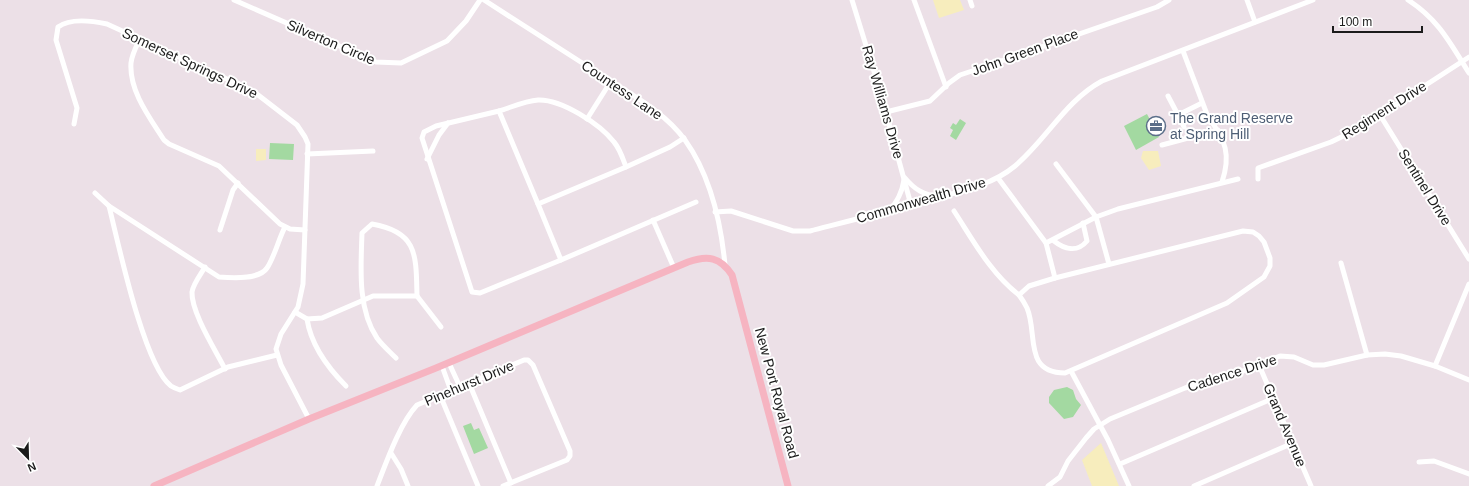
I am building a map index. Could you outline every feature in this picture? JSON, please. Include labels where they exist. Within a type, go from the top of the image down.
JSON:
[{"type":"main road","points":[[154,486],[309,419],[442,366],[674,268],[704,258],[714,259],[726,265]]},
{"type":"main road","name":"New Port Royal Road","points":[[726,265],[732,275],[741,307],[788,486]]},
{"type":"street","name":"Silverton Circle","points":[[234,0],[376,62],[401,63],[447,41],[466,21],[480,0]]},
{"type":"street","name":"Countess Lane","points":[[484,0],[655,110],[684,138],[693,152],[709,188],[723,241],[726,265]]},
{"type":"street","name":"Ray Williams Drive","points":[[852,0],[886,112],[911,205]]},
{"type":"street","points":[[914,0],[946,87]]},
{"type":"street","points":[[970,0],[972,6]]},
{"type":"street","name":"John Green Place","points":[[886,112],[930,101],[960,75],[1157,7],[1169,0]]},
{"type":"street","points":[[1247,0],[1255,22]]},
{"type":"street","name":"Commonwealth Drive","points":[[715,212],[731,211],[793,231],[810,231],[939,198],[998,178],[1016,165],[1073,102],[1092,86],[1313,0]]},
{"type":"street","points":[[1408,0],[1424,10],[1438,24],[1469,73]]},
{"type":"street","name":"Somerset Springs Drive","points":[[74,124],[77,108],[56,40],[58,27],[64,22],[97,22],[107,24],[253,91],[297,126],[308,144],[303,284],[298,307],[277,342],[277,355]]},
{"type":"street","points":[[140,39],[133,54],[132,71],[140,102],[169,144],[219,166],[285,227],[305,230]]},
{"type":"street","points":[[1183,51],[1202,103],[1208,117],[1218,130],[1227,154],[1228,165],[1222,182]]},
{"type":"street","name":"Regiment Drive","points":[[1258,179],[1258,168],[1331,142],[1358,129],[1469,57]]},
{"type":"street","points":[[587,119],[611,81]]},
{"type":"street","points":[[1168,96],[1184,127]]},
{"type":"street","points":[[626,167],[616,144],[609,135],[587,119],[561,104],[549,100],[537,100],[500,111],[436,126],[424,132],[422,138],[427,159],[472,292],[480,293],[696,202]]},
{"type":"street","points":[[1178,115],[1202,103]]},
{"type":"street","points":[[500,111],[561,260]]},
{"type":"street","name":"Sentinel Drive","points":[[1380,115],[1469,259]]},
{"type":"street","points":[[427,159],[439,135],[448,123]]},
{"type":"street","points":[[1162,145],[1218,130]]},
{"type":"street","points":[[538,204],[626,167],[670,147],[684,138]]},
{"type":"street","points":[[308,154],[373,152]]},
{"type":"street","points":[[1056,164],[1096,217],[1109,264]]},
{"type":"street","points":[[904,177],[912,186],[923,194],[939,198]]},
{"type":"street","points":[[890,211],[898,200],[903,189],[904,177]]},
{"type":"street","points":[[998,178],[1046,244],[1054,278]]},
{"type":"street","points":[[1046,244],[1054,241],[1083,223],[1118,209],[1238,179]]},
{"type":"street","points":[[220,230],[233,190],[238,183]]},
{"type":"street","points":[[94,193],[109,206],[219,277],[240,278],[260,274],[267,268],[285,227]]},
{"type":"street","points":[[109,206],[125,271],[147,343],[163,376],[171,386],[180,390],[225,369],[277,355],[309,419]]},
{"type":"street","points":[[954,211],[983,255],[1008,287],[1019,295],[1028,309],[1034,350],[1038,360],[1047,369],[1056,373],[1071,371],[1227,303],[1264,276],[1270,266],[1270,258],[1259,236],[1253,232],[1243,231],[1054,278],[1030,286],[1019,295]]},
{"type":"street","points":[[653,220],[674,268]]},
{"type":"street","points":[[1054,241],[1063,248],[1069,249],[1084,244],[1087,240],[1083,223]]},
{"type":"street","points":[[396,358],[377,338],[370,321],[361,290],[362,233],[372,224],[389,227],[403,236],[410,243],[416,264],[416,296],[441,327]]},
{"type":"street","points":[[1341,263],[1366,355]]},
{"type":"street","points":[[205,267],[193,288],[192,294],[201,323],[225,369]]},
{"type":"street","points":[[1435,366],[1469,284]]},
{"type":"street","points":[[295,312],[307,319],[322,318],[373,296],[416,296]]},
{"type":"street","points":[[307,319],[308,329],[317,349],[331,372],[346,386]]},
{"type":"street","name":"Cadence Drive","points":[[1048,486],[1060,477],[1068,461],[1086,438],[1100,425],[1110,419],[1185,388],[1243,372],[1280,356],[1294,357],[1313,365],[1324,366],[1366,355],[1385,354],[1401,356],[1435,366],[1469,380]]},
{"type":"street","name":"Pinehurst Drive","points":[[377,486],[411,411],[417,405],[524,360],[528,360],[533,365],[570,451],[570,456],[566,460],[503,486]]},
{"type":"street","points":[[449,363],[460,387]]},
{"type":"street","name":"Grand Avenue","points":[[1259,365],[1311,486]]},
{"type":"street","points":[[442,366],[451,391]]},
{"type":"street","points":[[1071,371],[1120,464],[1129,486]]},
{"type":"street","points":[[469,383],[511,483]]},
{"type":"street","points":[[440,396],[478,486]]},
{"type":"street","points":[[1120,464],[1274,398]]},
{"type":"street","points":[[1194,486],[1293,443]]},
{"type":"street","points":[[391,453],[401,469],[408,486]]},
{"type":"street","points":[[1418,462],[1434,461],[1469,474]]},
{"type":"shaded area","points":[[933,0],[960,0],[964,10],[939,18]]},
{"type":"shaded area","points":[[1147,114],[1159,137],[1136,150],[1124,126]]},
{"type":"shaded area","points":[[960,119],[966,123],[956,140],[950,136],[953,130],[950,128],[953,123],[956,125]]},
{"type":"shaded area","points":[[270,143],[294,144],[293,160],[269,159]]},
{"type":"shaded area","points":[[256,149],[266,149],[266,160],[256,161]]},
{"type":"shaded area","points":[[1143,151],[1158,151],[1161,166],[1149,170],[1141,158]]},
{"type":"shaded area","points":[[1067,387],[1073,390],[1076,399],[1081,405],[1073,417],[1064,419],[1049,403],[1049,397],[1054,390]]},
{"type":"shaded area","points":[[471,423],[474,430],[479,428],[488,448],[474,454],[463,426]]},
{"type":"shaded area","points":[[1101,443],[1119,486],[1092,486],[1082,460]]},
{"type":"place","name":"The Grand Reserve at Spring Hill","points":[[1156,126]]}]
